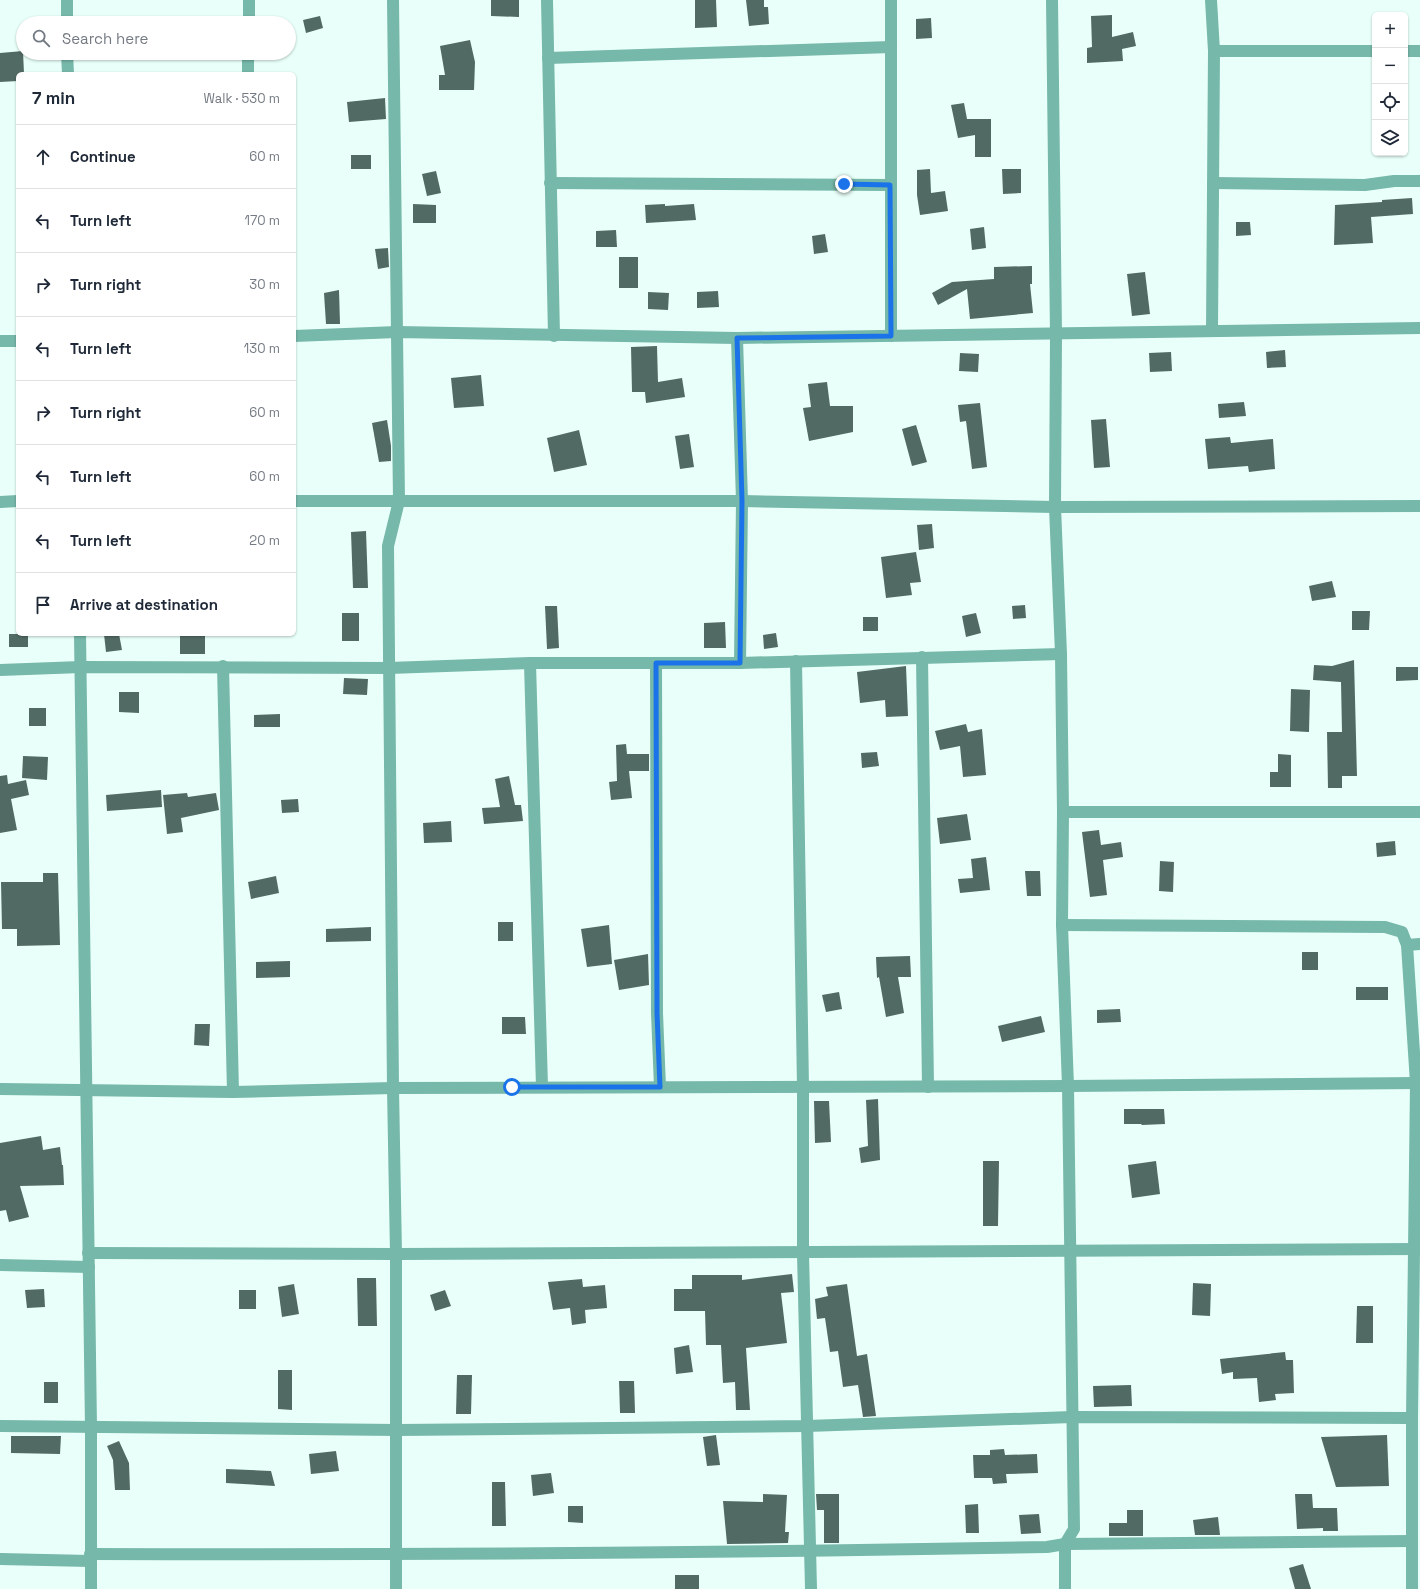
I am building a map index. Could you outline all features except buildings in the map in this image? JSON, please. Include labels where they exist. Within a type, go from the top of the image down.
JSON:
[{"type":"street","points":[[67,0],[67,16]]},
{"type":"street","points":[[249,0],[249,16]]},
{"type":"street","points":[[393,0],[399,501],[388,546],[388,668],[392,1088],[396,1254],[396,1589]]},
{"type":"street","points":[[546,0],[554,336]]},
{"type":"street","points":[[891,0],[891,336]]},
{"type":"street","points":[[1052,0],[1056,334],[1055,507],[1063,812],[1062,925],[1068,1086],[1074,1529],[1065,1544],[1065,1589]]},
{"type":"street","points":[[1211,0],[1214,50],[1212,331]]},
{"type":"street","points":[[548,58],[892,47]]},
{"type":"street","points":[[1214,50],[1372,51]]},
{"type":"street","points":[[1408,51],[1420,51]]},
{"type":"street","points":[[68,60],[68,72]]},
{"type":"street","points":[[248,60],[248,72]]},
{"type":"street","points":[[1213,183],[1365,185],[1394,181],[1420,182]]},
{"type":"street","points":[[550,183],[890,185]]},
{"type":"street","points":[[296,336],[397,332],[554,336],[737,338],[1420,328]]},
{"type":"street","points":[[737,338],[742,501],[740,663]]},
{"type":"street","points":[[0,341],[16,340]]},
{"type":"street","points":[[0,502],[16,501]]},
{"type":"street","points":[[296,501],[742,501],[1055,507],[1420,506]]},
{"type":"street","points":[[80,636],[91,1428],[91,1589]]},
{"type":"street","points":[[0,670],[81,667],[223,666],[388,668],[530,663],[740,663],[1060,654]]},
{"type":"street","points":[[922,657],[928,1087]]},
{"type":"street","points":[[796,661],[804,1087],[804,1252],[811,1589]]},
{"type":"street","points":[[530,663],[542,1087]]},
{"type":"street","points":[[656,663],[657,1005],[660,1087]]},
{"type":"street","points":[[223,666],[233,1092]]},
{"type":"street","points":[[1063,812],[1420,812]]},
{"type":"street","points":[[1062,925],[1385,927],[1402,932],[1408,945],[1418,1083],[1417,1249],[1412,1418],[1412,1589]]},
{"type":"street","points":[[1408,945],[1420,944]]},
{"type":"street","points":[[0,1089],[233,1092],[392,1088],[928,1087],[1418,1083]]},
{"type":"street","points":[[88,1253],[396,1254],[1071,1252],[1417,1249]]},
{"type":"street","points":[[0,1265],[89,1267]]},
{"type":"street","points":[[0,1426],[397,1430],[807,1426],[1072,1417],[1412,1418]]},
{"type":"street","points":[[0,1560],[810,1552],[1047,1547],[1065,1544],[1412,1541]]},
{"type":"route","points":[[512,1087],[660,1087],[657,1013],[656,663],[740,663],[742,501],[737,338],[891,336],[890,185],[844,184]]}]
